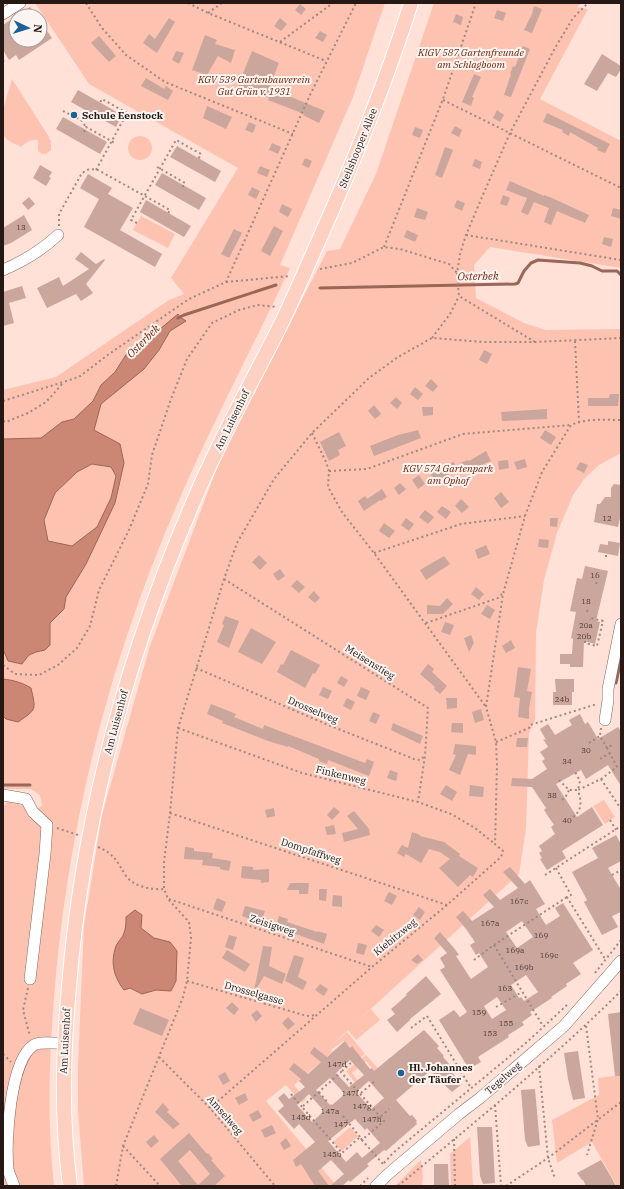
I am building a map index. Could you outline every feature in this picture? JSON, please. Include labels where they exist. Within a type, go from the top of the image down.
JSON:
[{"type":"main road","name":"Steilshooper Allee","points":[[292,286],[364,135],[389,69],[411,3]]},
{"type":"main road","name":"Am Luisenhof","points":[[70,1186],[64,1140],[64,1043],[71,956],[79,893],[98,791],[128,680],[160,586],[198,490],[241,401],[279,328],[292,286]]},
{"type":"street","points":[[3,14],[20,3]]},
{"type":"street","points":[[3,270],[23,262],[44,248],[58,235]]},
{"type":"street","points":[[605,720],[608,689],[621,624]]},
{"type":"street","points":[[3,795],[26,799],[33,812],[47,825],[30,979]]},
{"type":"street","name":"Tegelweg","points":[[373,1181],[386,1175],[480,1098],[564,1026],[621,961]]},
{"type":"street","points":[[14,1186],[8,1170],[8,1125],[14,1087],[20,1063],[34,1044],[64,1043]]},
{"type":"path","points":[[86,3],[102,28],[126,55],[165,82],[293,134]]},
{"type":"path","points":[[188,3],[208,13],[326,61]]},
{"type":"path","points":[[208,13],[222,3]]},
{"type":"path","points":[[280,42],[333,3]]},
{"type":"path","points":[[226,282],[326,61],[356,3]]},
{"type":"path","points":[[384,246],[443,99],[476,3]]},
{"type":"path","points":[[116,1186],[123,1146],[183,997],[188,981],[192,938],[189,922],[168,899],[164,889],[164,862],[178,728],[224,579],[237,543],[274,479],[312,433],[369,378],[398,358],[432,338],[450,314],[459,296],[457,273],[460,254],[466,235],[510,133],[555,48],[573,18],[588,3]]},
{"type":"path","points":[[96,170],[127,113],[102,99],[99,104]]},
{"type":"path","points":[[443,99],[621,188]]},
{"type":"path","points":[[63,111],[81,120],[86,127],[115,143]]},
{"type":"path","points":[[84,132],[86,127]]},
{"type":"path","points":[[137,223],[131,220],[158,168],[176,140],[201,154],[198,160]]},
{"type":"path","points":[[96,170],[101,167]]},
{"type":"path","points":[[158,168],[185,183],[182,188]]},
{"type":"path","points":[[58,235],[59,214],[77,180],[85,170],[89,169],[96,170],[170,210],[167,215]]},
{"type":"path","points":[[144,191],[144,196]]},
{"type":"path","points":[[466,235],[621,260]]},
{"type":"path","points":[[320,263],[318,269],[352,263],[384,246],[400,249],[449,264],[457,273]]},
{"type":"path","points":[[292,286],[290,276],[293,271]]},
{"type":"path","points":[[3,401],[79,377],[109,354],[189,299],[226,282],[290,276]]},
{"type":"path","points":[[459,296],[536,342]]},
{"type":"path","points":[[3,665],[15,674],[39,675],[58,665],[77,648],[90,626],[99,590],[129,530],[148,484],[152,456],[187,359],[212,323],[239,310],[258,304],[276,307],[279,301]]},
{"type":"path","points":[[432,338],[484,342],[536,342],[621,338]]},
{"type":"path","points":[[575,340],[579,422]]},
{"type":"path","points":[[3,421],[6,422],[28,413],[46,402],[64,382]]},
{"type":"path","points":[[329,470],[367,468],[462,434],[572,425],[579,422],[592,420],[621,420]]},
{"type":"path","points":[[486,707],[502,594],[526,516],[542,472],[572,425]]},
{"type":"path","points":[[312,433],[329,470],[328,487],[342,512],[426,623],[486,707]]},
{"type":"path","points":[[374,553],[461,524],[526,516]]},
{"type":"path","name":"Meisenstieg","points":[[224,579],[428,708],[425,756],[418,802]]},
{"type":"path","points":[[426,623],[498,598],[502,594]]},
{"type":"path","points":[[587,612],[588,608]]},
{"type":"path","points":[[585,641],[585,643],[598,646],[603,620],[590,618],[590,620]]},
{"type":"path","name":"Drosselweg","points":[[196,668],[326,724],[392,750],[420,760],[425,756]]},
{"type":"path","points":[[496,742],[529,728],[530,725],[608,700]]},
{"type":"path","name":"Kiebitzweg","points":[[210,1108],[317,1014],[447,905],[501,857],[503,851],[495,844],[497,765],[496,742],[486,707]]},
{"type":"path","points":[[559,780],[569,790],[578,790],[601,779],[617,767],[600,736],[600,729],[605,720]]},
{"type":"path","name":"Finkenweg","points":[[178,728],[302,773],[418,802],[451,814],[475,828],[495,844]]},
{"type":"path","points":[[589,743],[600,736]]},
{"type":"path","points":[[607,748],[612,745]]},
{"type":"path","points":[[600,759],[610,754]]},
{"type":"path","points":[[616,764],[620,762]]},
{"type":"path","points":[[572,817],[577,814],[581,801],[578,790],[580,781],[574,770]]},
{"type":"path","points":[[601,779],[621,809]]},
{"type":"path","points":[[562,800],[569,790]]},
{"type":"path","name":"Dompfaffweg","points":[[170,813],[447,905]]},
{"type":"path","points":[[610,820],[616,830]]},
{"type":"path","points":[[47,825],[78,835]]},
{"type":"path","points":[[545,875],[621,826]]},
{"type":"path","points":[[97,847],[106,850],[118,861],[127,878],[142,887],[152,890],[164,889]]},
{"type":"path","points":[[474,960],[494,945],[571,895],[556,868]]},
{"type":"path","points":[[612,876],[621,870]]},
{"type":"path","points":[[567,897],[605,960]]},
{"type":"path","name":"Zeisigweg","points":[[168,899],[372,967]]},
{"type":"path","points":[[592,977],[621,940]]},
{"type":"path","points":[[494,945],[544,1027]]},
{"type":"path","points":[[30,979],[24,1000],[23,1010],[34,1044]]},
{"type":"path","name":"Drosselgasse","points":[[188,981],[308,1016],[317,1014]]},
{"type":"path","points":[[398,1186],[586,1026],[621,991]]},
{"type":"path","points":[[496,1007],[522,992]]},
{"type":"path","points":[[379,1167],[393,1153],[544,1027],[572,1000]]},
{"type":"path","name":"Tegelweg","points":[[411,1028],[427,1016],[471,1088]]},
{"type":"path","points":[[586,1026],[598,1119],[587,1155]]},
{"type":"path","name":"Amselweg","points":[[159,1057],[210,1108],[275,1186]]},
{"type":"path","points":[[302,1107],[353,1061]]},
{"type":"path","points":[[539,1066],[548,1158],[555,1179]]},
{"type":"path","points":[[341,1072],[384,1120],[362,1140]]},
{"type":"path","points":[[361,1093],[375,1082]]},
{"type":"path","points":[[319,1092],[328,1102]]},
{"type":"path","points":[[291,1094],[342,1153],[360,1137]]},
{"type":"path","points":[[506,1186],[548,1158],[621,1102]]},
{"type":"path","points":[[494,1105],[501,1186]]},
{"type":"path","points":[[381,1116],[389,1109]]},
{"type":"path","points":[[343,1116],[383,1164]]},
{"type":"path","points":[[454,1139],[455,1186]]},
{"type":"path","points":[[123,1146],[160,1186]]},
{"type":"path","points":[[360,1186],[373,1181]]},
{"type":"green space","name":"KGV 539 Gartenbauverein Gut Grün v. 1931","points":[[35,3],[385,3],[353,97],[280,265],[290,268],[189,477],[138,603],[120,658],[103,713],[89,769],[67,883],[54,998],[50,1068],[50,1139],[54,1186],[3,1186],[3,809],[7,801],[38,809],[42,805],[40,795],[31,789],[3,788],[3,390],[56,377],[169,300],[184,294],[171,278],[238,168],[89,84],[48,22],[48,8],[38,8]]},
{"type":"green space","points":[[434,3],[581,3],[577,7],[588,9],[540,99],[621,141],[621,268],[490,247],[474,265],[476,298],[524,323],[546,330],[621,329],[621,453],[599,465],[584,479],[573,495],[557,533],[544,580],[536,633],[535,720],[529,733],[526,828],[519,874],[353,1025],[371,1009],[380,1020],[356,1040],[348,1030],[328,1048],[347,1032],[365,1054],[355,1062],[357,1052],[352,1046],[350,1047],[345,1041],[343,1041],[331,1050],[332,1052],[294,1085],[306,1099],[302,1103],[286,1085],[266,1101],[337,1186],[84,1186],[78,1110],[78,1065],[84,926],[102,815],[150,646],[221,457],[327,251],[340,249],[376,174]]},
{"type":"green space","points":[[12,79],[51,141],[51,150],[46,154],[42,154],[38,151],[38,140],[33,140],[21,147],[3,135],[3,110]]},
{"type":"green space","points":[[140,136],[145,137],[151,143],[151,153],[145,159],[140,160],[135,159],[129,153],[128,148],[129,143],[135,137]]},
{"type":"green space","points":[[141,216],[175,234],[168,248],[133,230]]},
{"type":"green space","points":[[604,800],[615,817],[605,824],[593,806]]},
{"type":"green space","points":[[366,1055],[381,1072],[378,1075],[366,1061],[352,1073],[363,1087],[360,1089],[346,1071]]},
{"type":"green space","points":[[621,1075],[621,1186],[617,1186],[592,1142],[557,1163],[552,1120],[599,1095],[598,1078]]},
{"type":"green space","points":[[350,1127],[358,1136],[342,1151],[333,1142]]},
{"type":"green space","points":[[470,1137],[473,1186],[451,1186],[450,1154]]},
{"type":"green space","points":[[421,1160],[423,1176],[422,1186],[395,1186]]},
{"type":"shaded area","points":[[178,314],[186,321],[170,331],[159,350],[144,369],[101,404],[94,430],[120,444],[124,463],[115,503],[86,564],[66,597],[64,609],[50,623],[50,645],[45,650],[29,655],[22,664],[8,661],[3,649],[3,439],[41,438],[62,422],[74,419],[93,401],[101,385],[115,372],[129,350],[148,339]],"holes":[[[92,464],[111,467],[116,476],[111,498],[97,527],[72,546],[48,541],[44,520],[55,493],[77,472]]]},
{"type":"shaded area","points":[[3,679],[18,682],[31,688],[34,708],[29,714],[18,722],[6,719],[3,716]]},
{"type":"shaded area","points":[[135,910],[142,915],[141,928],[154,938],[170,942],[177,951],[176,981],[171,991],[156,990],[142,994],[130,988],[124,990],[115,975],[113,964],[114,952],[126,927],[126,917]]},
{"type":"building","points":[[300,4],[306,9],[301,15],[295,10]]},
{"type":"building","points":[[534,6],[542,9],[532,33],[524,30],[532,14]]},
{"type":"building","points":[[497,10],[506,13],[503,21],[494,18]]},
{"type":"building","points":[[456,14],[463,17],[461,25],[453,22]]},
{"type":"building","points":[[169,18],[175,22],[157,53],[143,43],[149,34],[155,39]]},
{"type":"building","points":[[280,18],[287,24],[281,31],[274,26]]},
{"type":"building","points":[[8,22],[8,48],[37,48],[19,60],[16,55],[9,60],[3,50],[3,25]]},
{"type":"building","points":[[320,31],[327,35],[323,42],[315,38]]},
{"type":"building","points":[[48,32],[52,38],[48,41]]},
{"type":"building","points":[[205,35],[217,40],[215,44],[235,50],[231,63],[218,56],[207,75],[192,70]]},
{"type":"building","points":[[99,36],[116,56],[109,62],[91,43]]},
{"type":"building","points":[[523,46],[530,49],[511,97],[504,95],[513,66],[515,67]]},
{"type":"building","points":[[176,51],[184,53],[179,64],[172,60]]},
{"type":"building","points":[[252,51],[279,63],[269,88],[325,111],[319,123],[303,115],[304,114],[268,100],[269,98],[238,86]]},
{"type":"building","points":[[602,54],[621,66],[621,69],[616,77],[608,73],[597,91],[584,84]]},
{"type":"building","points":[[474,74],[481,77],[472,97],[474,98],[471,106],[462,102]]},
{"type":"building","points":[[146,78],[164,89],[166,86],[173,91],[168,100],[141,86]]},
{"type":"building","points":[[78,90],[122,115],[116,127],[71,102]]},
{"type":"building","points":[[207,106],[232,117],[226,129],[203,118]]},
{"type":"building","points":[[497,110],[504,115],[500,122],[493,118]]},
{"type":"building","points":[[547,113],[610,144],[605,153],[597,150],[598,148],[570,132],[569,136],[562,132],[563,130],[543,122]]},
{"type":"building","points":[[63,117],[107,142],[100,154],[56,129]]},
{"type":"building","points":[[249,122],[256,125],[253,133],[245,130]]},
{"type":"building","points":[[455,126],[462,130],[459,137],[451,133]]},
{"type":"building","points":[[415,127],[423,130],[420,138],[412,135]]},
{"type":"building","points":[[272,143],[281,147],[278,154],[269,150]]},
{"type":"building","points":[[177,146],[221,171],[215,182],[170,157]]},
{"type":"building","points":[[445,147],[453,150],[442,178],[435,175]]},
{"type":"building","points":[[305,158],[312,161],[309,168],[302,165]]},
{"type":"building","points":[[475,159],[482,162],[480,169],[472,166]]},
{"type":"building","points":[[40,165],[52,172],[49,177],[51,178],[46,186],[33,178]]},
{"type":"building","points":[[260,166],[270,170],[267,177],[257,173]]},
{"type":"building","points":[[162,173],[206,198],[199,210],[155,185]]},
{"type":"building","points":[[88,174],[112,188],[108,194],[133,208],[120,230],[162,254],[155,267],[84,227],[99,199],[80,188]]},
{"type":"building","points":[[510,181],[589,215],[585,223],[557,211],[551,225],[544,222],[549,208],[534,202],[528,215],[521,212],[527,198],[506,190]]},
{"type":"building","points":[[252,187],[260,191],[256,199],[248,195]]},
{"type":"building","points":[[503,195],[510,198],[507,206],[500,204]]},
{"type":"building","points":[[29,197],[35,204],[28,210],[22,203]]},
{"type":"building","points":[[146,200],[191,226],[184,237],[140,212]]},
{"type":"building","points":[[457,200],[465,203],[462,211],[454,207]]},
{"type":"building","points":[[282,204],[292,209],[288,217],[279,212]]},
{"type":"building","points":[[417,208],[428,212],[425,220],[414,217]]},
{"type":"building","points":[[613,208],[621,210],[621,219],[611,216]]},
{"type":"building","points":[[24,215],[32,230],[11,243],[3,246],[3,228]]},
{"type":"building","points":[[274,226],[283,231],[270,256],[261,251]]},
{"type":"building","points":[[234,229],[242,233],[229,258],[221,254]]},
{"type":"building","points":[[407,230],[418,235],[415,242],[404,237]]},
{"type":"building","points":[[604,237],[613,239],[611,247],[602,244]]},
{"type":"building","points":[[81,252],[96,264],[104,259],[105,260],[86,284],[93,293],[81,301],[76,294],[47,308],[37,288],[59,277],[63,286],[89,269],[75,259]]},
{"type":"building","points":[[22,286],[26,298],[9,303],[14,323],[3,326],[3,292]]},
{"type":"building","points":[[484,350],[492,354],[487,364],[479,360]]},
{"type":"building","points":[[431,379],[438,386],[433,392],[425,386]]},
{"type":"building","points":[[415,387],[423,394],[418,400],[410,394]]},
{"type":"building","points":[[610,394],[619,394],[618,406],[588,406],[588,398],[609,398]]},
{"type":"building","points":[[396,397],[402,403],[397,409],[390,403]]},
{"type":"building","points":[[374,405],[381,414],[375,419],[368,411]]},
{"type":"building","points":[[422,407],[433,407],[433,415],[423,416]]},
{"type":"building","points":[[547,409],[547,419],[502,421],[501,412]]},
{"type":"building","points":[[418,430],[421,438],[374,456],[370,446],[398,435]]},
{"type":"building","points":[[545,430],[556,437],[551,445],[540,438]]},
{"type":"building","points":[[339,432],[346,446],[338,450],[340,455],[329,461],[320,442]]},
{"type":"building","points":[[486,451],[491,461],[464,472],[460,463],[469,461]]},
{"type":"building","points":[[525,459],[527,467],[517,470],[514,462]]},
{"type":"building","points":[[508,460],[509,468],[499,470],[498,461]]},
{"type":"building","points":[[454,462],[457,471],[435,481],[429,472],[437,468]]},
{"type":"building","points":[[580,462],[588,465],[584,473],[576,469]]},
{"type":"building","points":[[419,475],[425,484],[418,489],[412,480]]},
{"type":"building","points":[[400,483],[406,489],[399,495],[394,488]]},
{"type":"building","points":[[614,484],[621,485],[621,514],[618,527],[594,522],[597,504],[600,504],[605,497],[611,497],[611,488]]},
{"type":"building","points":[[382,489],[387,497],[364,511],[358,501],[365,496],[367,499]]},
{"type":"building","points":[[501,492],[509,502],[501,508],[494,498]]},
{"type":"building","points":[[461,499],[469,507],[462,513],[455,506]]},
{"type":"building","points":[[442,506],[451,512],[446,519],[437,512]]},
{"type":"building","points":[[425,510],[434,517],[428,524],[419,517]]},
{"type":"building","points":[[406,518],[414,524],[409,531],[401,525]]},
{"type":"building","points":[[550,518],[558,518],[557,527],[550,526]]},
{"type":"building","points":[[384,523],[395,531],[389,538],[379,531]]},
{"type":"building","points":[[539,539],[549,540],[548,548],[538,547]]},
{"type":"building","points":[[608,541],[620,543],[618,556],[598,552],[600,544],[608,545]]},
{"type":"building","points":[[486,545],[490,554],[478,559],[475,550]]},
{"type":"building","points":[[259,555],[267,563],[260,570],[252,562]]},
{"type":"building","points":[[444,556],[450,564],[426,580],[420,570]]},
{"type":"building","points":[[585,566],[608,571],[596,621],[600,622],[595,644],[584,641],[583,667],[570,667],[570,664],[560,664],[560,654],[572,654],[573,639],[571,638],[576,612],[570,611],[577,578],[582,579]]},
{"type":"building","points":[[280,569],[285,576],[278,581],[273,574]]},
{"type":"building","points":[[297,580],[305,587],[299,593],[291,586]]},
{"type":"building","points":[[476,587],[484,594],[479,600],[471,594]]},
{"type":"building","points":[[314,591],[320,598],[315,603],[308,597]]},
{"type":"building","points":[[447,598],[453,604],[443,614],[427,614],[427,605],[440,606]]},
{"type":"building","points":[[487,605],[495,610],[490,619],[481,614]]},
{"type":"building","points":[[225,616],[239,621],[229,648],[217,642],[224,625],[222,624]]},
{"type":"building","points":[[445,622],[454,625],[450,635],[441,632]]},
{"type":"building","points":[[251,628],[276,642],[262,664],[238,652]]},
{"type":"building","points":[[471,635],[474,643],[469,652],[464,638]]},
{"type":"building","points":[[511,640],[515,648],[506,653],[502,646]]},
{"type":"building","points":[[291,650],[320,665],[315,674],[313,673],[305,688],[277,672],[281,664],[283,665]]},
{"type":"building","points":[[428,664],[434,669],[432,672],[447,686],[440,694],[434,689],[435,687],[420,674]]},
{"type":"building","points":[[518,667],[531,669],[527,691],[532,692],[529,708],[529,719],[518,717],[520,698],[514,697]]},
{"type":"building","points":[[341,676],[348,680],[344,687],[337,683]]},
{"type":"building","points":[[555,679],[574,679],[572,705],[553,705],[553,692],[556,692]]},
{"type":"building","points":[[323,687],[332,691],[328,699],[319,695]]},
{"type":"building","points":[[361,687],[370,691],[366,700],[357,696]]},
{"type":"building","points":[[347,698],[355,702],[351,710],[343,706]]},
{"type":"building","points":[[446,698],[457,698],[457,708],[447,709]]},
{"type":"building","points":[[211,704],[236,714],[234,717],[263,729],[264,725],[365,763],[367,759],[374,762],[369,776],[328,760],[327,764],[288,746],[268,741],[222,723],[223,721],[207,714]]},
{"type":"building","points":[[481,709],[484,720],[475,723],[472,712]]},
{"type":"building","points":[[373,712],[380,715],[376,724],[369,721]]},
{"type":"building","points":[[580,714],[585,724],[588,722],[598,739],[618,727],[621,731],[621,786],[608,765],[586,779],[581,770],[556,784],[577,817],[592,807],[603,825],[562,851],[566,858],[547,870],[540,859],[542,858],[539,853],[542,851],[539,846],[555,834],[551,827],[554,825],[544,810],[546,808],[532,787],[511,786],[512,778],[532,779],[547,769],[542,761],[545,759],[540,752],[548,747],[543,739],[546,740],[540,729],[548,724],[555,735],[572,725],[569,720]]},
{"type":"building","points":[[393,723],[423,736],[420,744],[391,730]]},
{"type":"building","points":[[452,723],[463,723],[463,733],[451,732]]},
{"type":"building","points":[[517,738],[528,738],[527,747],[516,747]]},
{"type":"building","points":[[455,744],[476,746],[476,755],[468,754],[460,775],[449,770],[456,755],[453,754]]},
{"type":"building","points":[[390,770],[398,773],[396,781],[387,778]]},
{"type":"building","points":[[446,785],[457,792],[452,801],[440,794]]},
{"type":"building","points":[[470,785],[484,787],[483,797],[469,796]]},
{"type":"building","points":[[334,807],[340,812],[332,820],[327,815]]},
{"type":"building","points":[[274,808],[275,816],[267,818],[265,810]]},
{"type":"building","points":[[354,811],[369,829],[370,835],[344,842],[342,833],[358,829],[347,816]]},
{"type":"building","points":[[334,825],[336,834],[327,835],[325,827]]},
{"type":"building","points":[[412,832],[420,836],[444,842],[460,854],[459,856],[478,868],[473,877],[470,875],[458,887],[439,868],[450,859],[440,852],[429,849],[421,863],[406,854],[407,852],[404,857],[397,853],[402,845],[408,848]]},
{"type":"building","points":[[616,835],[621,844],[621,861],[608,868],[621,890],[621,912],[612,916],[618,927],[602,935],[584,902],[587,900],[572,872],[598,858],[592,848]]},
{"type":"building","points":[[185,847],[194,848],[194,851],[213,853],[212,858],[231,861],[229,871],[220,869],[220,867],[202,865],[203,860],[184,859]]},
{"type":"building","points":[[242,866],[253,867],[253,870],[269,869],[269,882],[261,883],[261,880],[241,878]]},
{"type":"building","points":[[510,867],[525,884],[530,880],[545,904],[536,909],[546,925],[560,916],[555,908],[563,903],[593,950],[573,963],[581,974],[566,984],[567,986],[551,997],[552,998],[530,1012],[532,1015],[522,1022],[524,1025],[508,1035],[509,1037],[478,1057],[481,1062],[469,1069],[439,1020],[454,1010],[460,1017],[467,1012],[440,970],[445,967],[440,958],[447,953],[434,938],[440,932],[459,955],[456,956],[471,979],[488,967],[479,953],[476,955],[470,945],[475,942],[456,917],[463,911],[472,921],[494,907],[483,895],[490,889],[500,900],[518,888],[503,872]],"holes":[[[522,921],[533,937],[517,948],[506,932]],[[526,975],[538,992],[524,1001],[521,997],[519,998],[511,985]],[[497,997],[506,1010],[492,1019],[484,1006]]]},
{"type":"building","points":[[290,883],[309,883],[308,894],[299,894],[299,890],[287,890]]},
{"type":"building","points":[[319,889],[327,889],[326,901],[319,900]]},
{"type":"building","points":[[389,892],[397,896],[392,905],[384,901]]},
{"type":"building","points":[[333,895],[342,896],[342,907],[332,906]]},
{"type":"building","points":[[217,898],[226,902],[222,912],[213,909]]},
{"type":"building","points":[[245,906],[265,911],[261,923],[242,916]]},
{"type":"building","points":[[419,907],[425,912],[420,920],[413,915]]},
{"type":"building","points":[[279,916],[288,919],[287,922],[327,934],[324,944],[284,930],[284,932],[275,929]]},
{"type":"building","points":[[376,925],[384,930],[379,937],[371,931]]},
{"type":"building","points":[[229,935],[237,937],[233,950],[225,947]]},
{"type":"building","points":[[358,943],[367,945],[364,955],[356,953]]},
{"type":"building","points":[[263,946],[272,947],[269,966],[286,974],[282,984],[264,976],[254,991]]},
{"type":"building","points":[[227,950],[250,964],[245,972],[222,958]]},
{"type":"building","points":[[418,954],[423,960],[417,964],[411,960]]},
{"type":"building","points":[[294,955],[304,958],[298,977],[307,982],[303,990],[285,981]]},
{"type":"building","points":[[426,976],[441,994],[410,1019],[397,1032],[387,1020],[395,1014],[391,1009]]},
{"type":"building","points":[[320,984],[328,989],[324,996],[315,990]]},
{"type":"building","points":[[232,1002],[239,1009],[234,1015],[226,1008]]},
{"type":"building","points":[[140,1008],[169,1020],[162,1036],[133,1024]]},
{"type":"building","points":[[257,1010],[262,1016],[256,1022],[251,1015]]},
{"type":"building","points":[[621,1012],[621,1076],[615,1076],[608,1014]]},
{"type":"building","points":[[288,1017],[295,1024],[288,1030],[282,1023]]},
{"type":"building","points":[[424,1030],[439,1046],[437,1048],[453,1068],[450,1070],[462,1084],[452,1092],[430,1071],[396,1100],[410,1116],[412,1115],[417,1121],[417,1124],[386,1151],[384,1150],[367,1164],[369,1166],[350,1182],[349,1180],[342,1186],[330,1186],[344,1174],[331,1160],[318,1171],[329,1186],[315,1186],[301,1164],[296,1167],[293,1160],[315,1142],[299,1124],[294,1129],[278,1111],[284,1106],[278,1098],[284,1093],[289,1099],[305,1087],[299,1081],[301,1079],[289,1069],[294,1063],[308,1074],[321,1062],[310,1053],[314,1047],[327,1057],[345,1041],[350,1048],[352,1046],[370,1069],[372,1068],[374,1071]],"holes":[[[350,1060],[364,1075],[349,1087],[336,1073]],[[330,1078],[345,1094],[330,1105],[316,1090]],[[369,1081],[384,1098],[371,1109],[356,1092]],[[309,1094],[324,1111],[312,1122],[297,1105]],[[355,1119],[365,1130],[367,1128],[380,1143],[362,1158],[357,1152],[346,1162],[328,1141]]]},
{"type":"building","points":[[578,1051],[585,1098],[573,1100],[564,1053]]},
{"type":"building","points":[[225,1072],[230,1081],[223,1085],[218,1076]]},
{"type":"building","points":[[535,1089],[540,1145],[528,1147],[525,1140],[521,1090]]},
{"type":"building","points":[[245,1093],[248,1100],[239,1105],[235,1098]]},
{"type":"building","points":[[163,1103],[169,1110],[167,1112],[180,1124],[173,1129],[155,1112]]},
{"type":"building","points":[[258,1110],[262,1117],[253,1122],[249,1115]]},
{"type":"building","points":[[272,1125],[276,1133],[265,1138],[261,1130]]},
{"type":"building","points":[[477,1127],[492,1127],[495,1183],[483,1184],[480,1176]]},
{"type":"building","points":[[189,1133],[207,1154],[208,1153],[213,1159],[211,1160],[225,1176],[214,1186],[182,1186],[160,1159]],"holes":[[[190,1150],[210,1174],[198,1185],[178,1161]]]},
{"type":"building","points":[[154,1135],[159,1141],[151,1148],[146,1142]]},
{"type":"building","points":[[286,1138],[291,1146],[284,1150],[280,1143]]},
{"type":"building","points":[[601,1160],[616,1186],[586,1186],[577,1173]]},
{"type":"building","points":[[434,1164],[448,1164],[449,1186],[434,1186]]},
{"type":"waterway","name":"Osterbek","points":[[320,288],[515,284],[518,283],[524,271],[531,263],[538,260],[580,263],[592,266],[602,271],[617,271],[621,275]]},
{"type":"waterway","name":"Osterbek","points":[[178,318],[276,285]]},
{"type":"waterway","points":[[616,683],[621,660]]},
{"type":"waterway","points":[[4,785],[30,785]]},
{"type":"place","name":"Schule Eenstock","points":[[74,115]]},
{"type":"place","name":"Hl. Johannes der Täufer","points":[[401,1073]]},
{"type":"park label","name":"KlGV 587 Gartenfreunde am Schlagboom","points":[[471,58]]},
{"type":"park label","name":"KGV 574 Gartenpark am Ophof","points":[[448,474]]}]
